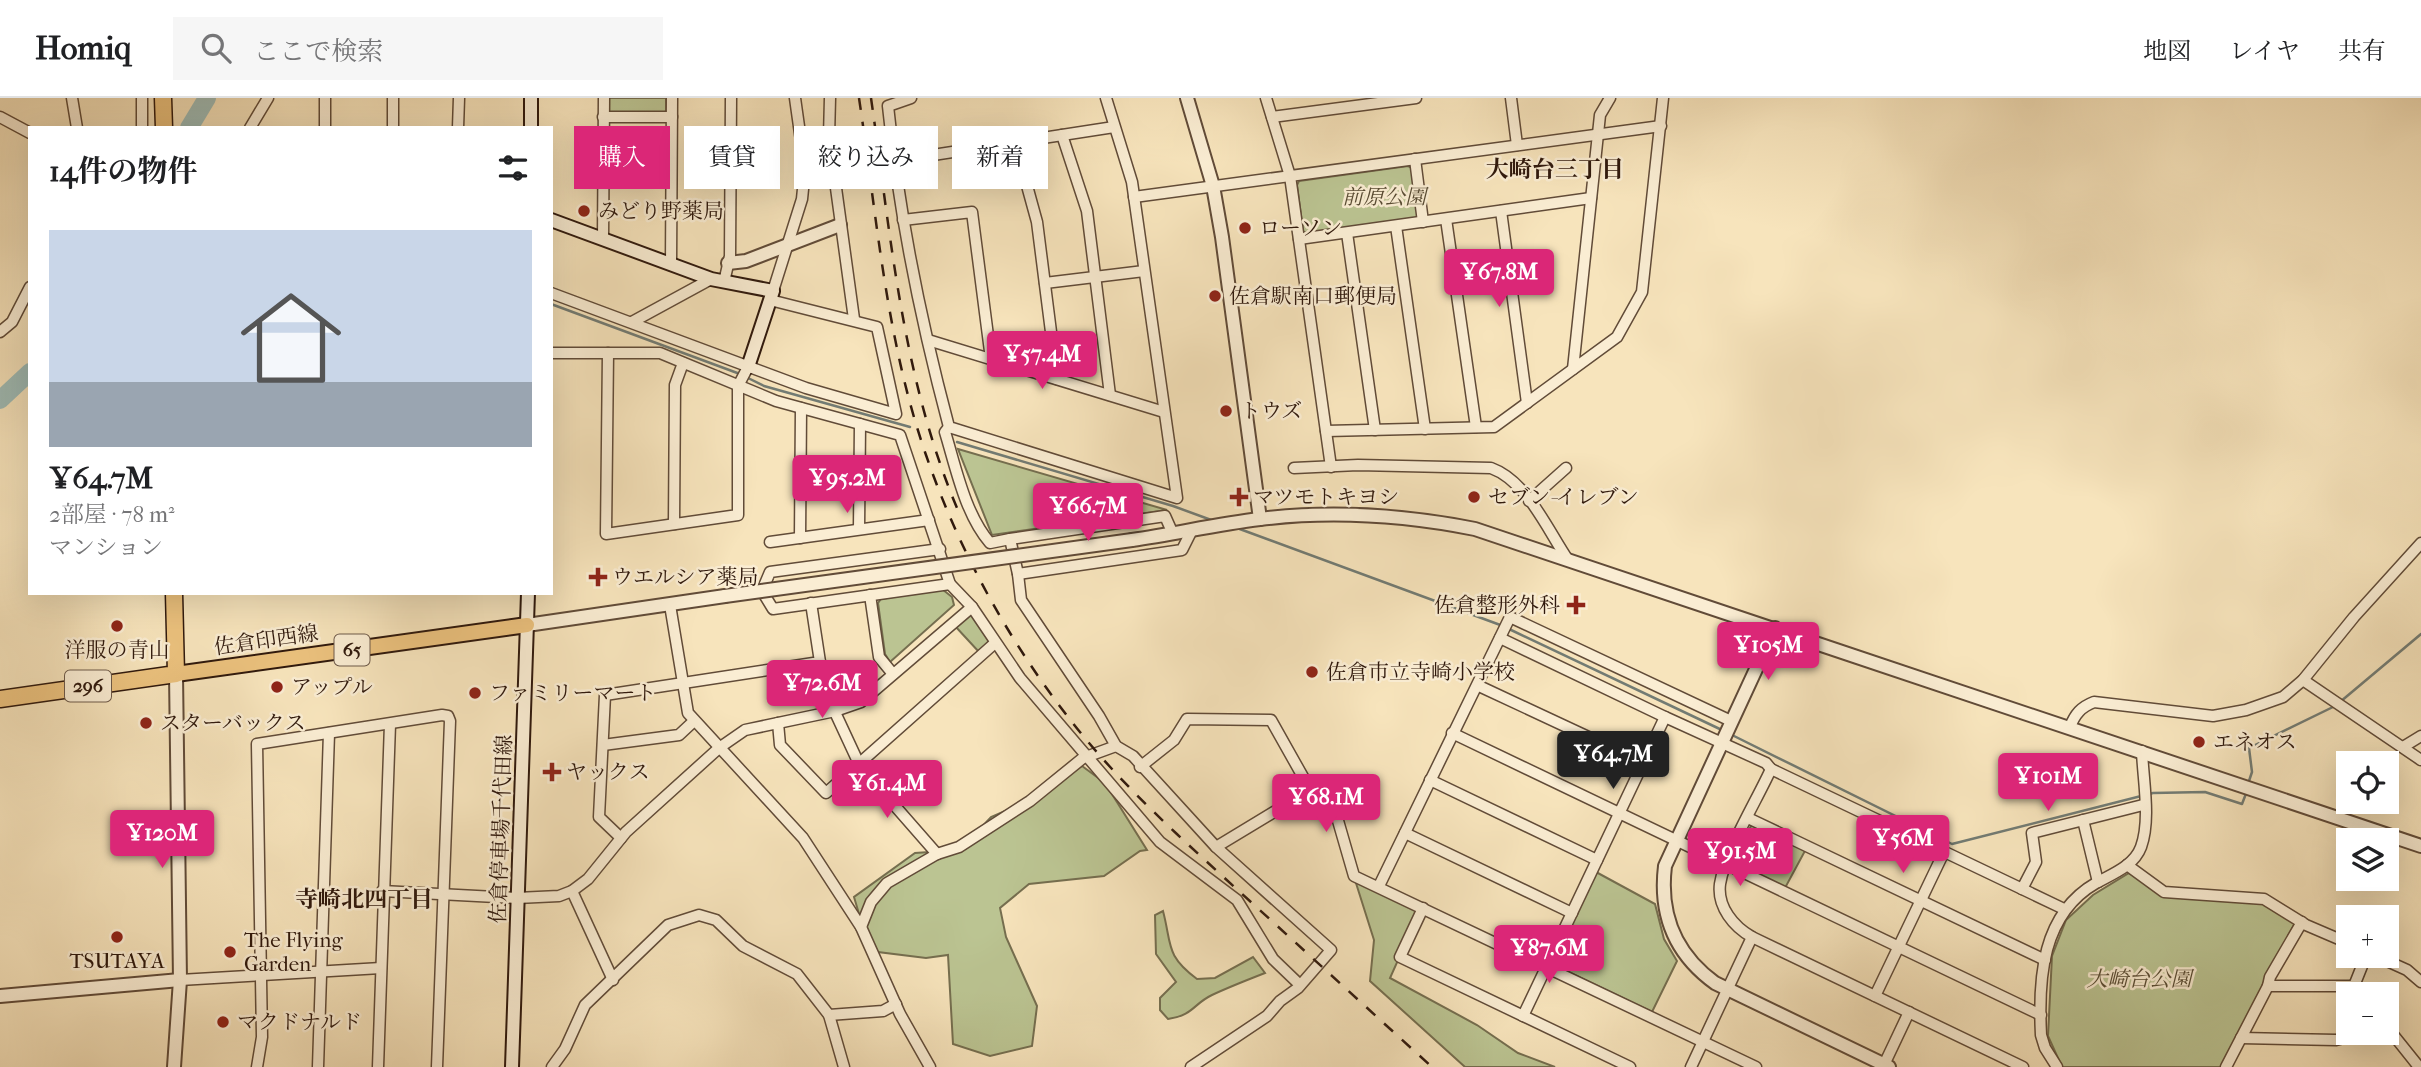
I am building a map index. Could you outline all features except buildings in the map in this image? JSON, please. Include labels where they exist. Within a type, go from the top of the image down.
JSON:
[{"type":"highway","points":[[163,98],[164,124]]},
{"type":"highway","points":[[174,595],[176,674]]},
{"type":"highway","name":"296","points":[[0,699],[176,674]]},
{"type":"main road","name":"佐倉印西線","points":[[176,674],[527,625]]},
{"type":"street","points":[[142,98],[142,126]]},
{"type":"street","points":[[251,126],[268,98]]},
{"type":"street","points":[[325,98],[325,126]]},
{"type":"street","points":[[393,98],[393,126]]},
{"type":"street","points":[[458,126],[459,98]]},
{"type":"street","points":[[531,98],[531,126]]},
{"type":"street","points":[[603,239],[604,98]]},
{"type":"street","points":[[671,264],[672,98]]},
{"type":"street","points":[[724,282],[728,263],[731,98]]},
{"type":"street","points":[[608,353],[606,534],[738,514],[738,386],[748,367],[802,199],[805,169],[795,98]]},
{"type":"street","points":[[830,98],[829,137],[854,319]]},
{"type":"street","points":[[890,126],[888,106],[911,98]]},
{"type":"street","points":[[949,427],[1177,498],[1134,197],[1106,98]]},
{"type":"street","points":[[1187,98],[1213,186],[1260,519]]},
{"type":"street","points":[[1266,98],[1290,176],[1331,467]]},
{"type":"street","points":[[1272,117],[1416,98]]},
{"type":"street","points":[[1511,98],[1517,145]]},
{"type":"street","points":[[1573,369],[1600,115],[1609,98]]},
{"type":"street","points":[[1325,431],[1494,427],[1617,337],[1642,292],[1663,98]]},
{"type":"street","points":[[75,100],[77,126]]},
{"type":"street","points":[[0,117],[28,132]]},
{"type":"street","points":[[603,117],[672,117]]},
{"type":"street","points":[[1134,197],[1661,126]]},
{"type":"street","points":[[1048,137],[1114,127]]},
{"type":"street","points":[[1062,135],[1087,211],[1110,395]]},
{"type":"street","points":[[1415,159],[1423,222]]},
{"type":"street","points":[[898,189],[928,340],[949,427],[946,432],[964,493],[989,543],[1165,516],[1173,534]]},
{"type":"street","points":[[1028,189],[1037,222],[1057,379]]},
{"type":"street","points":[[1299,239],[1591,198]]},
{"type":"street","points":[[1500,211],[1527,402]]},
{"type":"street","points":[[903,220],[972,212],[990,359]]},
{"type":"street","points":[[1446,219],[1476,427]]},
{"type":"street","points":[[553,220],[711,279],[877,327],[896,414],[806,388],[553,294]]},
{"type":"street","points":[[728,263],[746,261],[841,225]]},
{"type":"street","points":[[1396,226],[1425,429]]},
{"type":"street","points":[[1347,233],[1375,430]]},
{"type":"street","points":[[1045,283],[1144,271]]},
{"type":"street","points":[[632,322],[711,279]]},
{"type":"street","points":[[0,332],[12,322],[28,291]]},
{"type":"street","points":[[928,340],[1164,412]]},
{"type":"street","points":[[553,353],[660,353],[738,386],[801,408],[900,435],[950,584],[972,607],[995,643],[1088,758],[1160,842],[1237,900],[1273,959],[1300,985]]},
{"type":"street","points":[[674,524],[675,385],[683,363]]},
{"type":"street","points":[[800,538],[801,408]]},
{"type":"street","points":[[859,529],[860,424]]},
{"type":"street","points":[[1294,468],[1491,467],[1507,474],[1529,501],[1568,560]]},
{"type":"street","points":[[1529,501],[1566,468]]},
{"type":"street","points":[[527,625],[1191,532],[1260,519],[1403,516],[1475,529],[2421,846]]},
{"type":"street","points":[[770,542],[929,520]]},
{"type":"street","points":[[1018,574],[1182,550],[1191,532]]},
{"type":"street","points":[[1010,539],[1021,600],[1099,716],[1116,746],[1133,756],[1140,767],[1216,848],[1331,950],[1300,985],[1267,1016],[1191,1067]]},
{"type":"street","points":[[2070,727],[2075,715],[2094,702],[2213,716],[2268,704],[2283,697],[2303,680],[2354,617],[2421,543]]},
{"type":"street","points":[[762,591],[770,572],[940,549]]},
{"type":"street","points":[[762,591],[773,609],[950,584]]},
{"type":"street","name":"佐倉停車場千代田線","points":[[512,1067],[528,595]]},
{"type":"street","points":[[870,595],[879,657],[893,674]]},
{"type":"street","points":[[811,603],[827,695],[860,766],[937,854]]},
{"type":"street","points":[[670,605],[688,713],[803,838],[861,927],[896,1004],[930,1067]]},
{"type":"street","points":[[382,891],[517,898],[559,896],[572,891],[588,879],[621,838],[719,748],[745,730],[835,711],[861,702],[972,607]]},
{"type":"street","points":[[1379,887],[1452,733],[1479,686],[1510,617],[1731,721]]},
{"type":"street","points":[[1775,628],[1664,866],[1662,889],[1669,927],[1692,964],[1727,990],[1885,1066],[1909,1012]]},
{"type":"street","points":[[1500,638],[1766,763],[1771,769],[2064,909]]},
{"type":"street","points":[[778,723],[780,746],[826,793],[860,766],[995,643]]},
{"type":"street","points":[[621,838],[599,817],[605,695],[820,662]]},
{"type":"street","points":[[174,1067],[180,980],[176,674]]},
{"type":"street","points":[[2303,680],[2421,760]]},
{"type":"street","points":[[1479,686],[1644,763]]},
{"type":"street","points":[[257,1067],[262,1037],[257,744],[450,716],[438,1067]]},
{"type":"street","points":[[1523,1016],[1665,717]]},
{"type":"street","points":[[1140,767],[1174,740],[1187,719],[1272,720],[1307,784],[1330,793],[1354,876],[1756,1067]]},
{"type":"street","points":[[603,745],[679,735],[694,721]]},
{"type":"street","points":[[378,1067],[382,891],[390,724]]},
{"type":"street","points":[[318,1067],[329,733]]},
{"type":"street","points":[[1452,733],[2041,1015]]},
{"type":"street","points":[[2403,747],[2421,736]]},
{"type":"street","points":[[861,927],[871,902],[887,883],[937,854],[959,847],[1030,801],[1088,758],[1116,746]]},
{"type":"street","points":[[2057,1067],[2045,1048],[2041,1015],[2045,960],[2051,931],[2064,909],[2098,882],[2127,865],[2141,848],[2142,751]]},
{"type":"street","points":[[1771,769],[1726,864],[1719,886],[1724,909],[1731,921],[1752,937],[2024,1067]]},
{"type":"street","points":[[1430,780],[1597,860]]},
{"type":"street","points":[[1216,848],[1292,801],[1307,784]]},
{"type":"street","points":[[2022,889],[2036,862],[2032,833],[2143,805]]},
{"type":"street","points":[[1748,818],[2045,960]]},
{"type":"street","points":[[2083,820],[2098,882]]},
{"type":"street","points":[[1405,832],[1572,913]]},
{"type":"street","points":[[1875,996],[1944,852]]},
{"type":"street","points":[[2127,865],[2164,892],[2257,897],[2276,904],[2302,922],[2336,938]]},
{"type":"street","points":[[572,891],[613,980]]},
{"type":"street","points":[[1423,908],[1400,957],[1625,1066]]},
{"type":"street","points":[[552,1067],[565,1049],[584,1005],[668,925],[675,920],[706,916],[716,920],[743,946],[797,974],[829,1015],[844,1067]]},
{"type":"street","points":[[2225,1067],[2268,986],[2270,977],[2302,922]]},
{"type":"street","points":[[1690,1067],[1752,937]]},
{"type":"street","points":[[2399,966],[2421,982]]},
{"type":"street","points":[[0,996],[180,980],[381,968]]},
{"type":"street","points":[[2268,986],[2336,989]]},
{"type":"street","points":[[829,1015],[883,1011],[896,1004]]},
{"type":"street","points":[[2241,1038],[2336,1040]]},
{"type":"street","points":[[2399,1042],[2419,1066]]},
{"type":"green space","points":[[609,98],[666,98],[666,111],[660,115],[614,116],[609,112]]},
{"type":"green space","name":"前原公園","points":[[1408,166],[1412,168],[1420,214],[1412,221],[1306,234],[1303,231],[1297,185],[1299,181]]},
{"type":"green space","points":[[958,449],[1167,510],[992,535]]},
{"type":"green space","points":[[942,589],[952,597],[954,605],[890,662],[885,654],[878,603],[881,599]]},
{"type":"green space","points":[[968,614],[972,615],[989,641],[979,652],[955,626]]},
{"type":"green space","points":[[1082,766],[1105,783],[1147,850],[1140,851],[1104,876],[1029,884],[1000,908],[1006,937],[1037,1006],[1032,1046],[990,1056],[953,1044],[948,955],[926,958],[870,951],[854,897],[915,853],[960,850],[991,817],[1033,799]]},
{"type":"green space","points":[[1756,824],[1806,849],[1785,888],[1738,865],[1734,858],[1751,826]]},
{"type":"green space","points":[[1596,872],[1655,904],[1664,939],[1677,961],[1652,1012],[1556,966],[1554,960]]},
{"type":"green space","name":"大崎台公園","points":[[2129,873],[2148,885],[2260,901],[2295,923],[2221,1067],[2062,1067],[2048,1036],[2052,956],[2066,920],[2093,895]]},
{"type":"green space","points":[[1355,880],[1420,911],[1390,978],[1477,1025],[1518,1053],[1555,1067],[1465,1067],[1370,981],[1374,940]]},
{"type":"green space","points":[[1163,911],[1171,949],[1179,963],[1197,979],[1215,978],[1253,957],[1265,973],[1212,995],[1188,1012],[1168,1019],[1160,1010],[1160,998],[1176,982],[1156,954],[1155,915]]},
{"type":"waterway","points":[[190,126],[207,98]]},
{"type":"waterway","points":[[553,305],[740,374]]},
{"type":"waterway","points":[[0,400],[28,374]]},
{"type":"waterway","points":[[746,377],[764,386],[910,427]]},
{"type":"waterway","points":[[957,442],[1173,506],[1214,521]]},
{"type":"waterway","points":[[1237,528],[1503,626]]},
{"type":"waterway","points":[[1509,629],[1724,731]]},
{"type":"waterway","points":[[2340,702],[2421,634]]},
{"type":"waterway","points":[[2248,784],[2252,772],[2249,748],[2335,706]]},
{"type":"waterway","points":[[1730,734],[1952,844],[2153,793],[2205,792],[2242,804],[2247,791]]},
{"type":"railway","points":[[859,98],[884,278],[912,412],[954,526],[1007,628],[1072,722],[1131,790],[1432,1067]]},
{"type":"railway","points":[[871,98],[892,254],[911,357],[938,458],[957,508]]},
{"type":"place","name":"みどり野薬局","points":[[584,211]]},
{"type":"place","name":"ローソン","points":[[1245,228]]},
{"type":"place","name":"佐倉駅南口郵便局","points":[[1215,296]]},
{"type":"place","name":"トウズ","points":[[1226,411]]},
{"type":"place","name":"マツモトキヨシ","points":[[1239,497]]},
{"type":"place","name":"セブン-イレブン","points":[[1474,497]]},
{"type":"place","name":"ウエルシア薬局","points":[[598,577]]},
{"type":"place","name":"佐倉整形外科","points":[[1576,605]]},
{"type":"place","name":"洋服の青山","points":[[117,626]]},
{"type":"place","name":"佐倉市立寺崎小学校","points":[[1312,672]]},
{"type":"place","name":"アップル","points":[[277,687]]},
{"type":"place","name":"ファミリーマート","points":[[475,693]]},
{"type":"place","name":"スターバックス","points":[[146,723]]},
{"type":"place","name":"エネオス","points":[[2199,742]]},
{"type":"place","name":"ヤックス","points":[[552,772]]},
{"type":"place","name":"TSUTAYA","points":[[117,937]]},
{"type":"place","name":"The Flying Garden","points":[[230,952]]},
{"type":"place","name":"マクドナルド","points":[[223,1022]]},
{"type":"district","name":"大崎台三丁目","points":[[1555,169]]},
{"type":"district","name":"寺崎北四丁目","points":[[364,899]]}]
